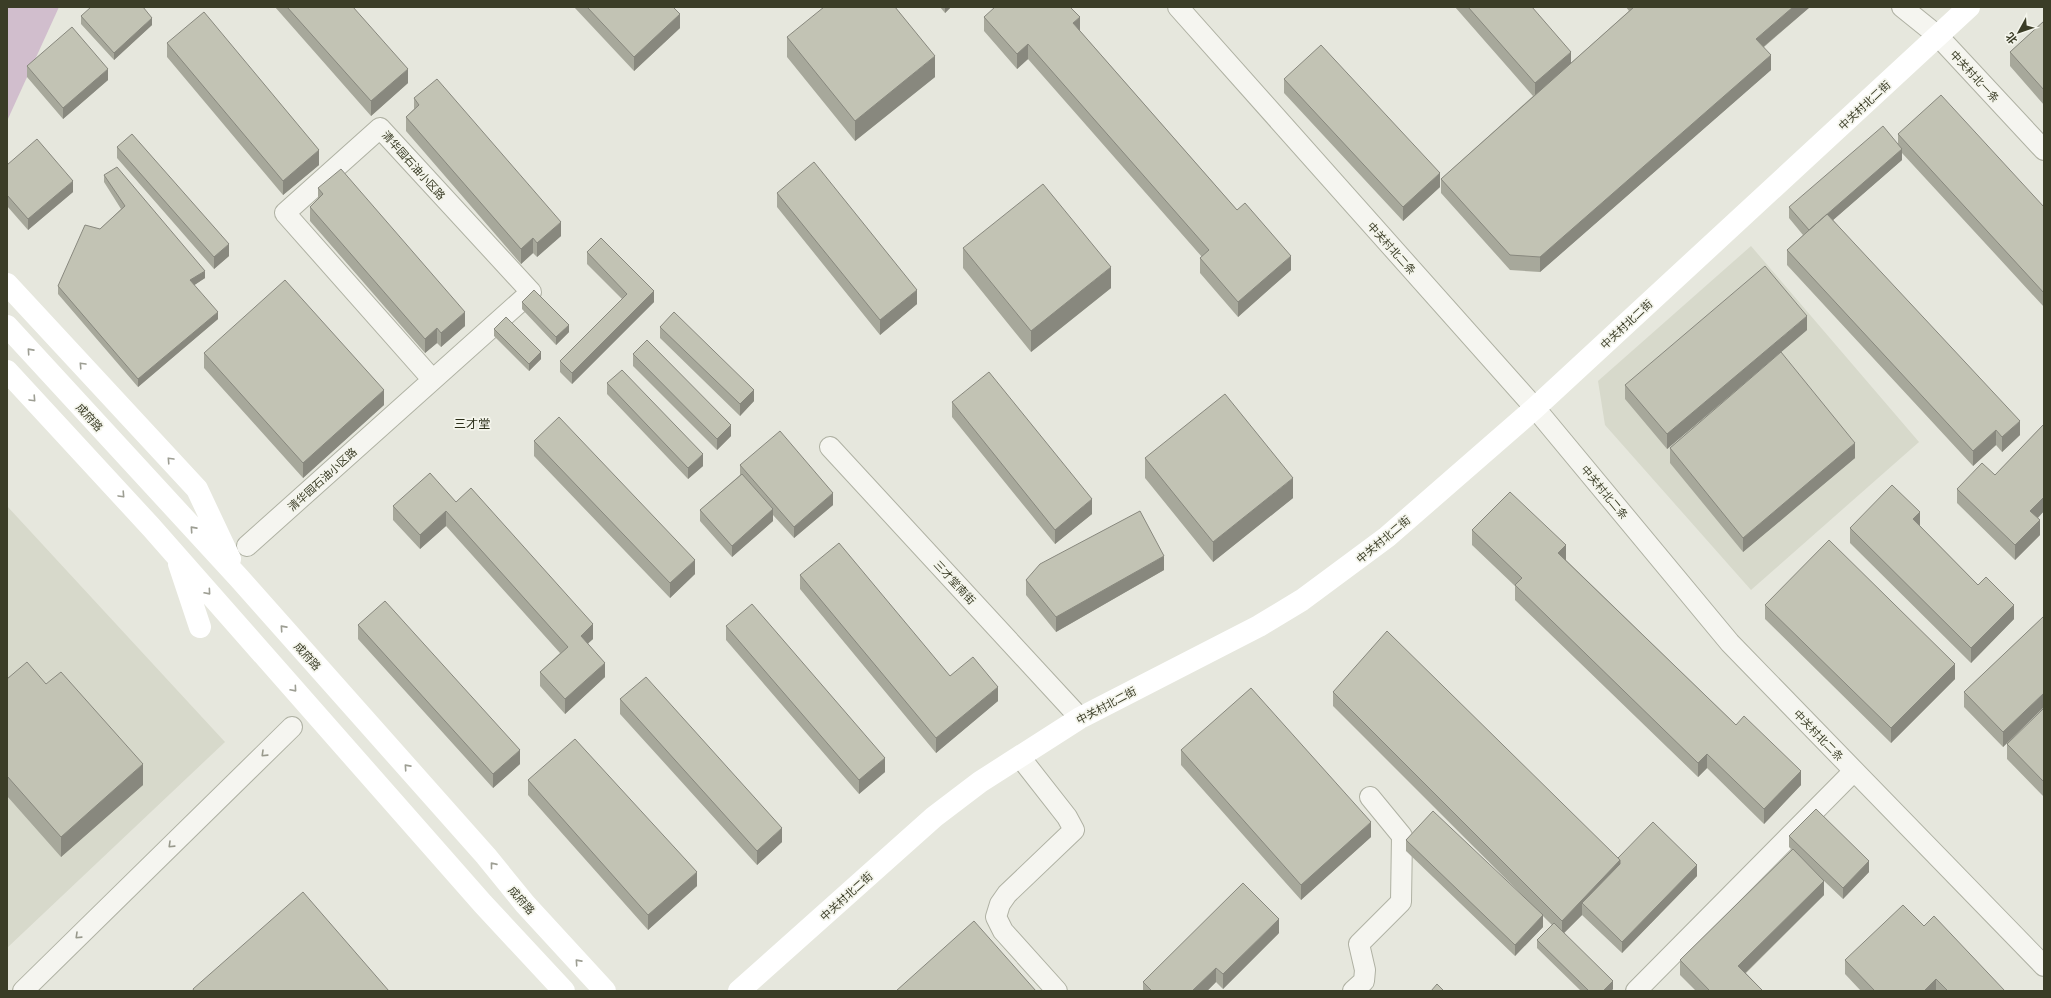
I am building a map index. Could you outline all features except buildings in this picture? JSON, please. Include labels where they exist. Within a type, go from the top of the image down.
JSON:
[{"type":"main road","name":"中关村北二街","points":[[739,991],[934,817],[980,782],[1080,718],[1252,630],[1302,600],[1387,537],[1535,408],[1969,7]]},
{"type":"main road","points":[[7,284],[197,489],[239,578]]},
{"type":"main road","name":"成府路","points":[[7,326],[239,578],[486,856],[525,904],[605,991]]},
{"type":"main road","points":[[7,371],[175,554],[483,904],[564,991]]},
{"type":"main road","points":[[175,554],[200,628]]},
{"type":"street","name":"中关村北二条","points":[[1178,7],[1535,408],[1730,643],[2044,966]]},
{"type":"street","name":"中关村北一条","points":[[1902,7],[1938,36],[2044,150]]},
{"type":"street","name":"清华园石油小区路","points":[[247,546],[531,292],[380,128],[285,213],[432,379]]},
{"type":"street","name":"三才堂南街","points":[[830,447],[1080,718]]},
{"type":"street","points":[[23,991],[296,732],[42,991]]},
{"type":"street","points":[[1020,757],[1068,817],[1074,830],[1007,894],[1000,904],[996,917],[1003,931],[1058,991]]},
{"type":"street","points":[[1636,991],[1854,771]]},
{"type":"street","points":[[1353,991],[1364,981],[1365,970],[1360,944],[1401,902],[1402,836],[1370,797]]},
{"type":"shaded area","points":[[7,7],[59,7],[7,121]]},
{"type":"shaded area","points":[[1751,246],[1919,442],[1751,590],[1605,425],[1598,381]]},
{"type":"shaded area","points":[[7,506],[225,742],[7,948]]},
{"type":"district","name":"三才堂","points":[[472,423]]}]
